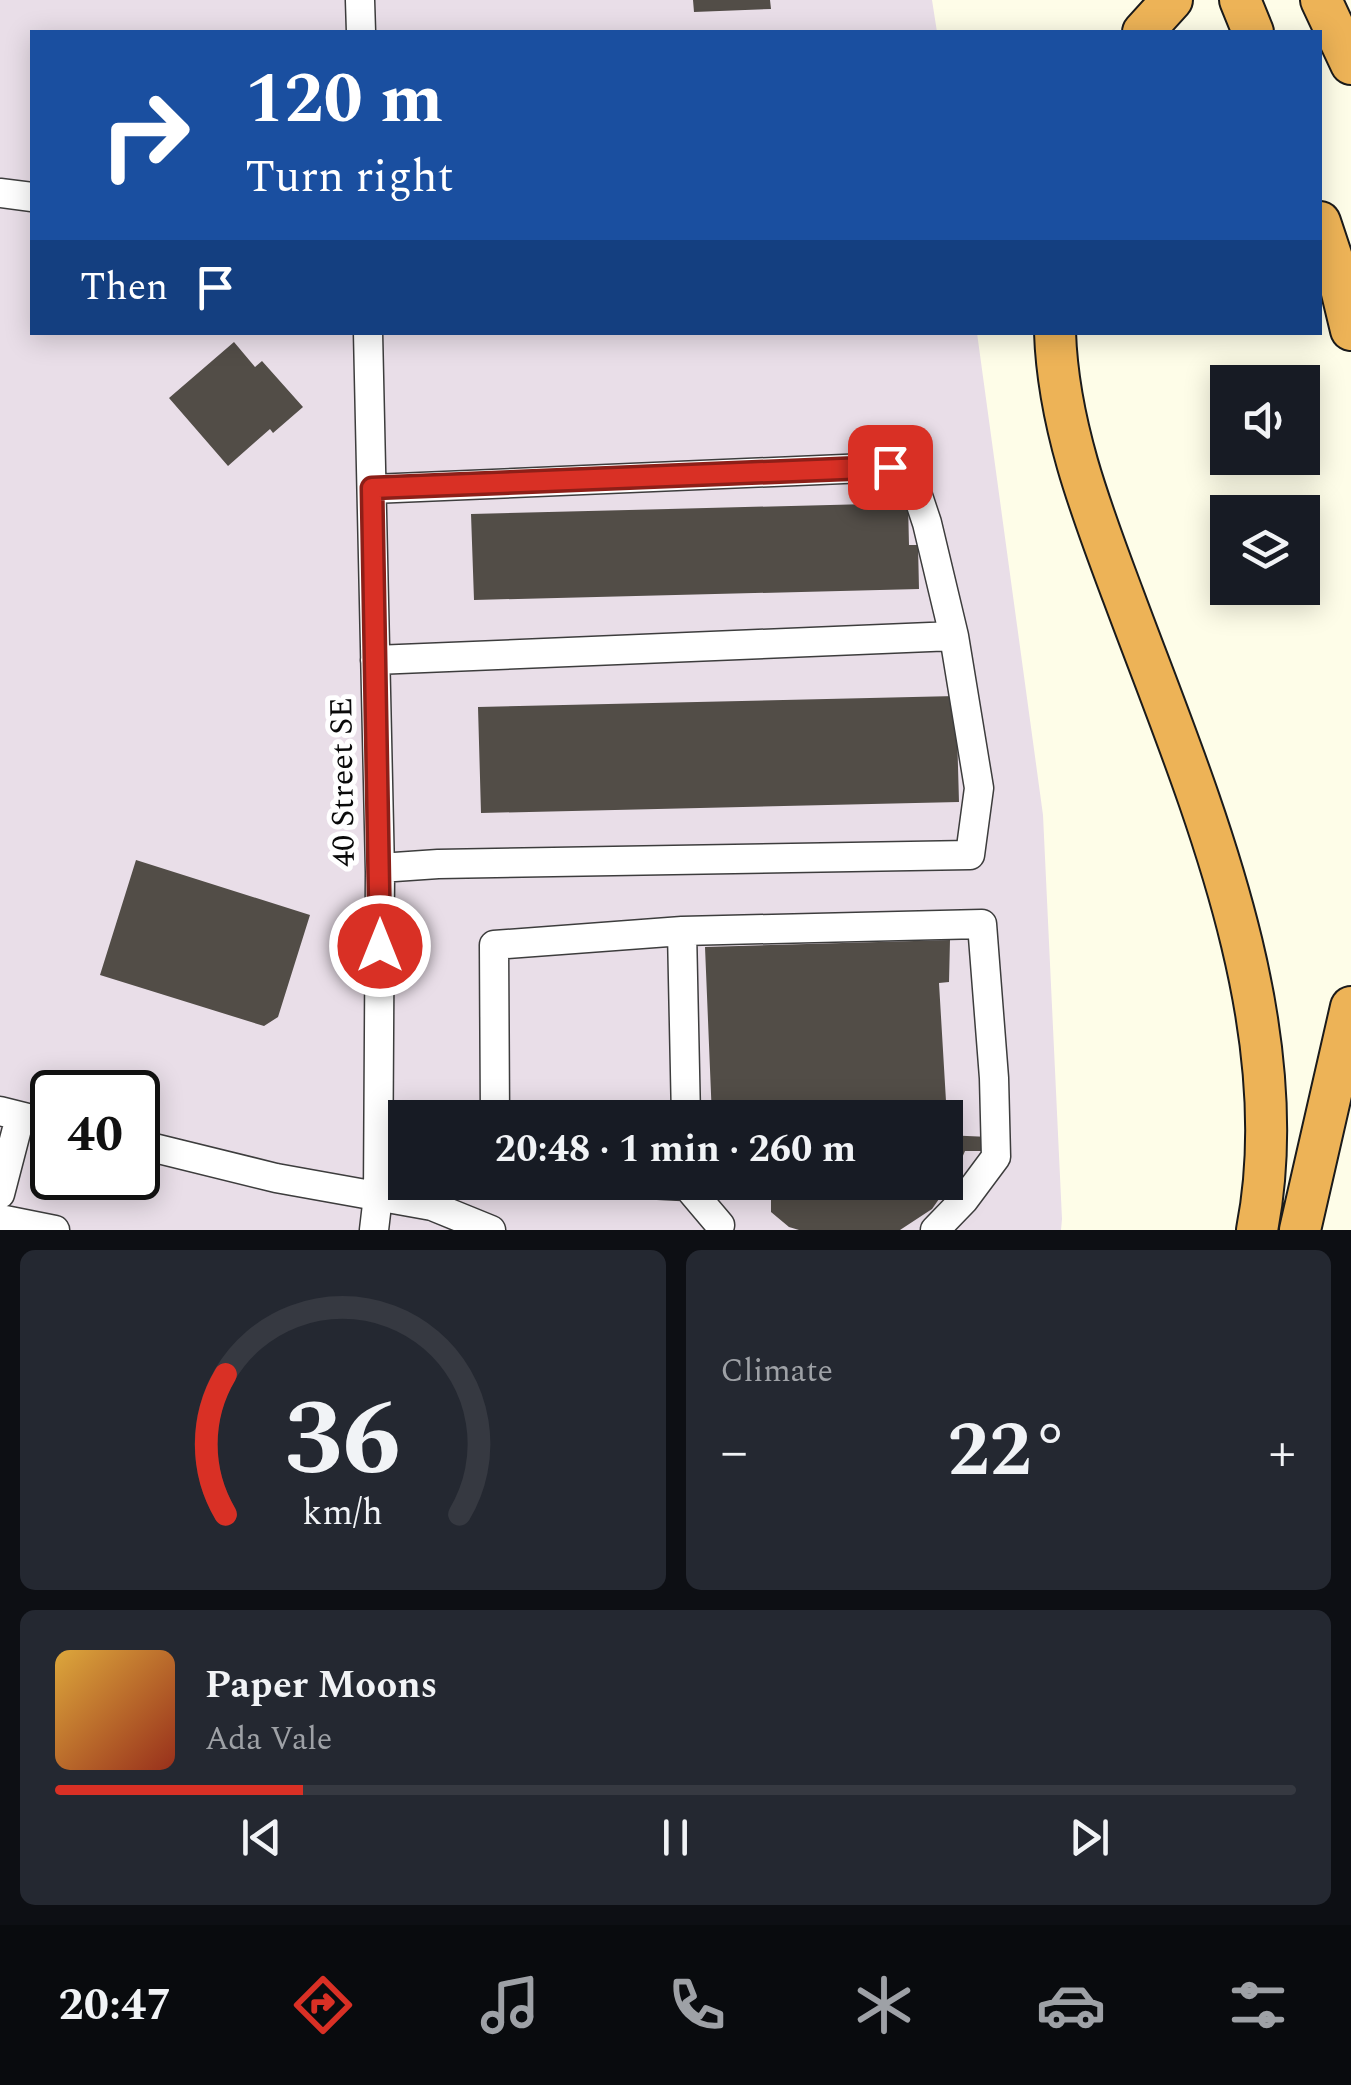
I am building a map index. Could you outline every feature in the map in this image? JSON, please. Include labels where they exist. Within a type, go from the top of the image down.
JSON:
[{"type":"highway","points":[[1146,30],[1172,0]]},
{"type":"highway","points":[[1240,0],[1251,30]]},
{"type":"highway","points":[[1321,0],[1351,64]]},
{"type":"highway","points":[[1322,228],[1351,330]]},
{"type":"highway","points":[[1054,335],[1062,400],[1079,475],[1229,893],[1256,1012],[1266,1092],[1264,1192],[1257,1230]]},
{"type":"highway","points":[[1300,1230],[1351,1008]]},
{"type":"street","points":[[360,0],[361,30]]},
{"type":"street","points":[[0,192],[30,196]]},
{"type":"street","name":"40 Street SE","points":[[368,335],[380,868],[378,1196],[374,1230]]},
{"type":"street","points":[[372,488],[890,467],[911,475],[927,523],[954,636],[979,788],[970,855],[380,868]]},
{"type":"street","points":[[376,660],[954,636]]},
{"type":"street","points":[[495,1100],[494,945],[682,931],[982,924],[996,1157],[936,1230]]},
{"type":"street","points":[[682,931],[686,1100]]},
{"type":"street","points":[[0,1194],[10,1114]]},
{"type":"street","points":[[160,1149],[276,1178],[432,1206],[491,1230]]},
{"type":"street","points":[[699,1200],[721,1228]]},
{"type":"street","points":[[0,1219],[55,1230]]},
{"type":"shaded area","points":[[0,0],[932,0],[937,30],[30,30],[30,335],[977,335],[1043,815],[1061,1230],[0,1230]]},
{"type":"building","points":[[693,0],[770,0],[771,9],[694,12]]},
{"type":"building","points":[[234,342],[255,367],[262,361],[303,407],[273,433],[270,429],[228,466],[169,398]]},
{"type":"building","points":[[908,503],[909,545],[918,545],[919,589],[474,600],[471,514]]},
{"type":"building","points":[[956,696],[959,802],[481,813],[478,707]]},
{"type":"building","points":[[136,860],[310,915],[278,1017],[264,1026],[100,975]]},
{"type":"building","points":[[950,940],[949,982],[939,983],[946,1100],[711,1100],[705,947]]},
{"type":"building","points":[[963,1136],[989,1137],[989,1151],[965,1151],[963,1156]]},
{"type":"building","points":[[771,1200],[938,1200],[932,1209],[900,1230],[799,1230],[771,1212]]},
{"type":"route","points":[[380,946],[372,488],[890,467]]}]
